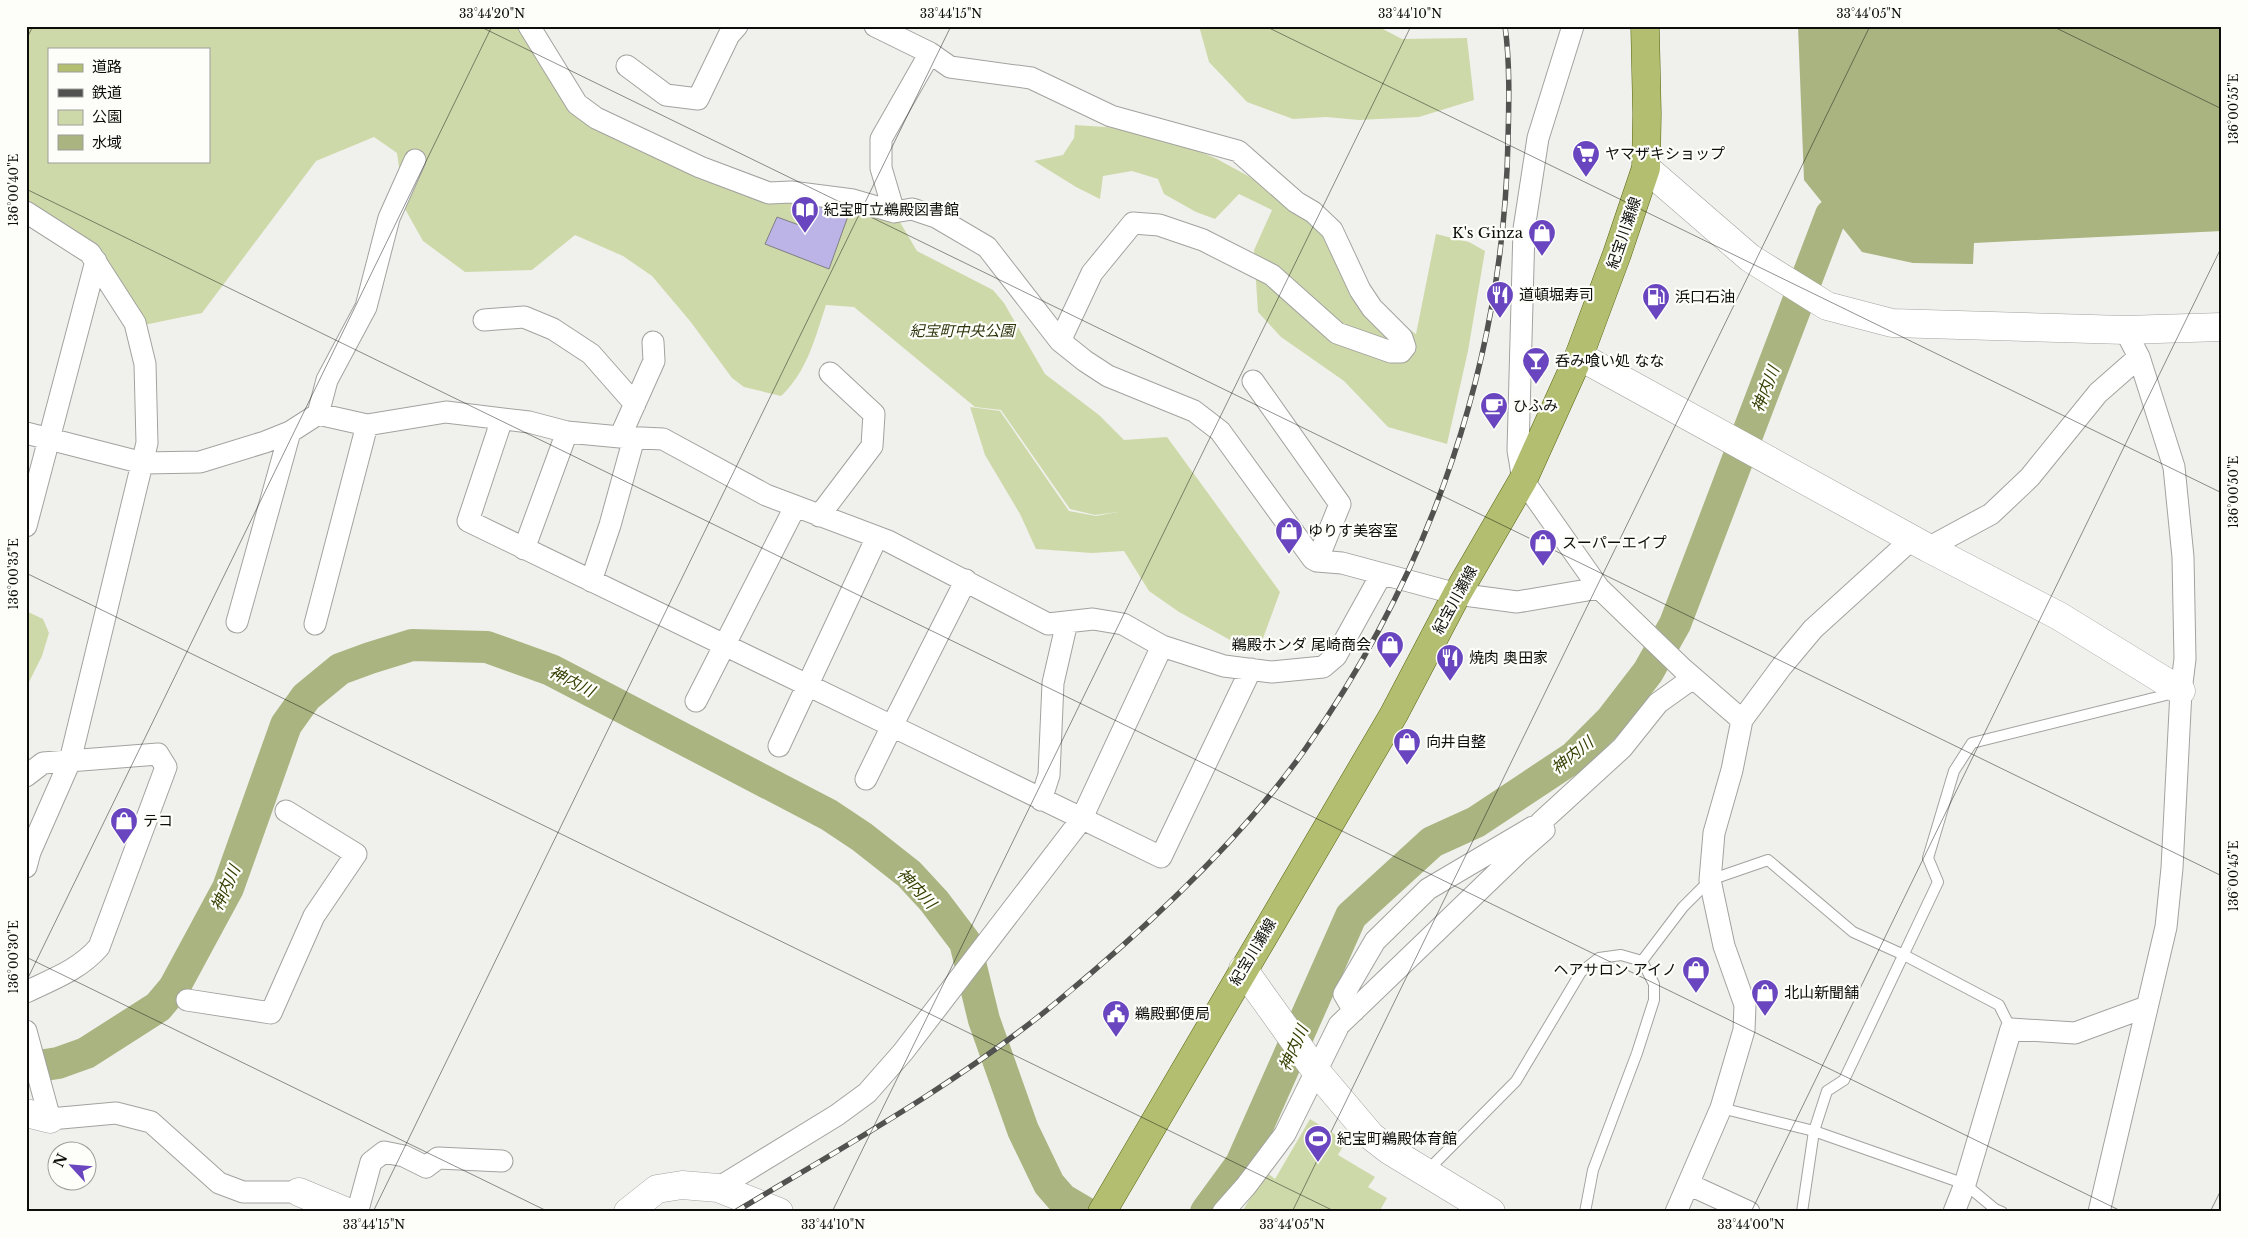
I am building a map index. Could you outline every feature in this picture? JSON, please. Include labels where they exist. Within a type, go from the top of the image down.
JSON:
[{"type":"main road","name":"紀宝川瀬線","points":[[1108,1201],[1394,714],[1457,594],[1522,480],[1579,356],[1617,254],[1646,168],[1645,26]]},
{"type":"street","points":[[529,26],[577,104],[596,118],[700,167],[769,193],[791,192],[853,200],[894,212],[912,209],[936,217],[987,247],[1060,341],[1108,376],[1194,411],[1220,431],[1317,561],[1342,563],[1457,594],[1517,602],[1599,588]]},
{"type":"street","points":[[627,66],[666,95],[698,99],[729,35],[737,26]]},
{"type":"street","points":[[875,26],[930,54],[950,67],[1031,78],[1111,116],[1238,151],[1296,202],[1313,212],[1332,230],[1360,290],[1372,308],[1402,338],[1405,347],[1401,352],[1391,352],[1338,333],[1272,275],[1203,240],[1159,225],[1133,223],[1092,274],[1060,341]]},
{"type":"street","points":[[1573,26],[1538,138],[1524,229],[1518,450],[1522,480],[1599,588],[1688,674],[1742,720]]},
{"type":"street","points":[[894,212],[881,168],[881,139],[930,54]]},
{"type":"street","points":[[26,433],[144,463],[200,462],[265,442],[290,432],[318,414],[327,380],[366,307],[389,218],[415,160]]},
{"type":"street","points":[[1646,168],[1750,258],[1827,306],[1892,324],[2125,330],[2222,327]]},
{"type":"street","points":[[26,212],[90,253],[135,323],[145,364],[147,443],[144,463],[132,500],[70,761],[30,852],[26,867]]},
{"type":"street","points":[[26,526],[96,261]]},
{"type":"street","points":[[484,320],[524,317],[554,328],[591,354],[635,404]]},
{"type":"street","points":[[2099,1212],[2166,928],[2172,868],[2180,691],[2185,659],[2182,557],[2174,467],[2140,357],[2125,330]]},
{"type":"street","points":[[590,581],[610,525],[635,404],[654,361],[654,342]]},
{"type":"street","points":[[1579,356],[1920,544],[2059,616],[2180,691]]},
{"type":"street","points":[[1676,1212],[1721,1108],[1744,1030],[1745,1005],[1724,946],[1710,880],[1714,833],[1732,770],[1742,720],[1782,666],[1813,629],[1920,544],[1991,514],[2030,477],[2098,394],[2140,357]]},
{"type":"street","points":[[819,516],[872,446],[874,414],[830,373]]},
{"type":"street","points":[[1253,381],[1340,504],[1317,561]]},
{"type":"street","points":[[318,414],[367,425],[446,412],[529,422],[567,432],[627,438],[663,439],[766,495],[877,537],[966,580],[1048,624],[1093,619],[1123,624],[1162,646],[1224,666],[1272,672],[1323,667],[1336,656],[1381,575]]},
{"type":"street","points":[[502,419],[468,521],[808,685],[1081,820],[1161,856],[1251,669]]},
{"type":"street","points":[[316,624],[367,425]]},
{"type":"street","points":[[237,622],[290,432]]},
{"type":"street","points":[[524,549],[567,432]]},
{"type":"street","points":[[696,701],[795,507]]},
{"type":"street","points":[[779,746],[877,537]]},
{"type":"street","points":[[866,779],[966,580]]},
{"type":"street","points":[[1041,800],[1049,774],[1053,683],[1067,622]]},
{"type":"street","points":[[718,1188],[837,1115],[867,1093],[904,1052],[1081,820],[1162,646]]},
{"type":"street","points":[[1354,1011],[1344,994],[1375,941],[1428,889],[1540,822],[1622,748],[1658,703],[1688,674]]},
{"type":"street","points":[[26,776],[43,762],[158,754],[166,767],[99,947],[86,961],[69,972],[26,992]]},
{"type":"street","points":[[187,1000],[271,1013],[314,916],[356,854],[286,811]]},
{"type":"street","points":[[1223,1212],[1246,1186],[1284,1134],[1339,1025],[1544,830],[1540,822]]},
{"type":"street","points":[[1243,969],[1316,1071],[1371,1136],[1389,1150],[1491,1212]]},
{"type":"street","points":[[1954,1212],[1965,1184],[2011,1029],[2075,1033],[2146,1007]]},
{"type":"street","points":[[26,1031],[40,1110],[116,1113],[151,1122],[218,1183],[243,1192],[299,1192],[342,1211],[359,1206],[371,1162],[384,1152],[404,1156],[426,1167],[438,1158],[502,1161]]},
{"type":"street","points":[[1688,1184],[1749,1212]]},
{"type":"street","points":[[628,1212],[657,1189],[682,1185],[718,1188],[779,1212]]},
{"type":"lane","points":[[1802,1212],[1814,1131],[1826,1091],[1844,1080],[1938,882],[1928,858],[1954,771],[1972,743],[2180,691]]},
{"type":"lane","points":[[1642,961],[1684,907],[1710,880],[1768,860],[1853,932],[1904,955],[1999,1005],[2011,1029]]},
{"type":"lane","points":[[1426,1172],[1516,1081],[1581,972],[1599,958],[1621,955],[1642,961],[1654,984],[1654,1000],[1637,1053],[1593,1170],[1585,1212]]},
{"type":"lane","points":[[1721,1108],[1814,1131],[1965,1184],[1995,1209],[2002,1212]]},
{"type":"green space","name":"紀宝町中央公園","points":[[26,26],[523,26],[572,109],[700,167],[894,212],[917,251],[993,290],[1004,303],[1045,374],[1099,415],[1124,440],[1167,437],[1280,592],[1262,641],[1232,641],[1179,612],[1149,591],[1124,551],[1092,553],[1036,549],[1020,514],[985,455],[970,407],[1000,411],[1069,511],[1096,516],[1118,512],[1095,515],[1070,509],[1001,410],[975,407],[854,307],[826,305],[804,365],[790,387],[781,396],[744,387],[732,378],[690,321],[652,276],[623,256],[575,235],[532,270],[465,272],[423,241],[405,209],[397,153],[374,137],[316,161],[202,313],[144,325],[26,202]]},
{"type":"green space","points":[[1199,26],[1377,26],[1402,39],[1467,38],[1474,100],[1419,117],[1359,120],[1326,117],[1293,119],[1247,102],[1209,62]]},
{"type":"green space","points":[[1075,125],[1151,130],[1217,159],[1296,202],[1335,238],[1367,301],[1416,334],[1436,234],[1469,242],[1485,251],[1468,351],[1447,444],[1388,427],[1344,381],[1281,337],[1258,312],[1254,250],[1272,210],[1239,194],[1215,219],[1196,212],[1164,194],[1158,179],[1132,171],[1103,176],[1100,199],[1076,187],[1034,161],[1063,155],[1074,138]]},
{"type":"green space","points":[[26,611],[43,619],[49,633],[42,656],[29,682],[26,683]]},
{"type":"green space","name":"紀宝町鵜殿体育館","points":[[1310,1119],[1346,1141],[1338,1155],[1375,1177],[1368,1187],[1387,1198],[1379,1212],[1242,1212],[1266,1172],[1275,1179]]},
{"type":"water","points":[[1798,26],[2222,26],[2222,231],[1974,243],[1973,264],[1913,263],[1862,252],[1804,180]]},
{"type":"building","name":"紀宝町立鵜殿図書館","points":[[808,202],[848,216],[829,269],[765,244],[777,217],[799,225]]},
{"type":"waterway","name":"神内川","points":[[1206,1212],[1241,1164],[1351,916],[1432,842],[1476,822],[1574,757],[1611,720],[1648,672],[1675,624],[1831,215]]},
{"type":"waterway","name":"神内川","points":[[26,1068],[58,1063],[86,1053],[158,1007],[174,988],[228,888],[286,725],[306,697],[340,669],[412,645],[487,647],[551,670],[829,815],[862,837],[909,874],[934,901],[965,942],[984,1020],[1023,1130],[1049,1184],[1062,1199],[1084,1212]]},
{"type":"railway","points":[[735,1212],[859,1138],[941,1086],[1020,1031],[1091,973],[1190,882],[1252,816],[1306,748],[1351,679],[1390,608],[1424,534],[1453,459],[1476,381],[1492,302],[1503,221],[1509,97],[1505,26]]},
{"type":"place","name":"ヤマザキショップ","points":[[1586,178]]},
{"type":"place","name":"紀宝町立鵜殿図書館","points":[[805,234]]},
{"type":"place","name":"K's Ginza","points":[[1542,257]]},
{"type":"place","name":"道頓堀寿司","points":[[1500,319]]},
{"type":"place","name":"浜口石油","points":[[1656,321]]},
{"type":"place","name":"呑み喰い処 なな","points":[[1536,385]]},
{"type":"place","name":"ひふみ","points":[[1494,430]]},
{"type":"place","name":"ゆりす美容室","points":[[1289,555]]},
{"type":"place","name":"スーパーエイプ","points":[[1543,567]]},
{"type":"place","name":"鵜殿ホンダ 尾崎商会","points":[[1390,669]]},
{"type":"place","name":"焼肉 奥田家","points":[[1450,682]]},
{"type":"place","name":"向井自整","points":[[1407,766]]},
{"type":"place","name":"テコ","points":[[124,845]]},
{"type":"place","name":"ヘアサロン アイノ","points":[[1696,994]]},
{"type":"place","name":"北山新聞舗","points":[[1765,1017]]},
{"type":"place","name":"鵜殿郵便局","points":[[1116,1038]]},
{"type":"place","name":"紀宝町鵜殿体育館","points":[[1318,1163]]}]
